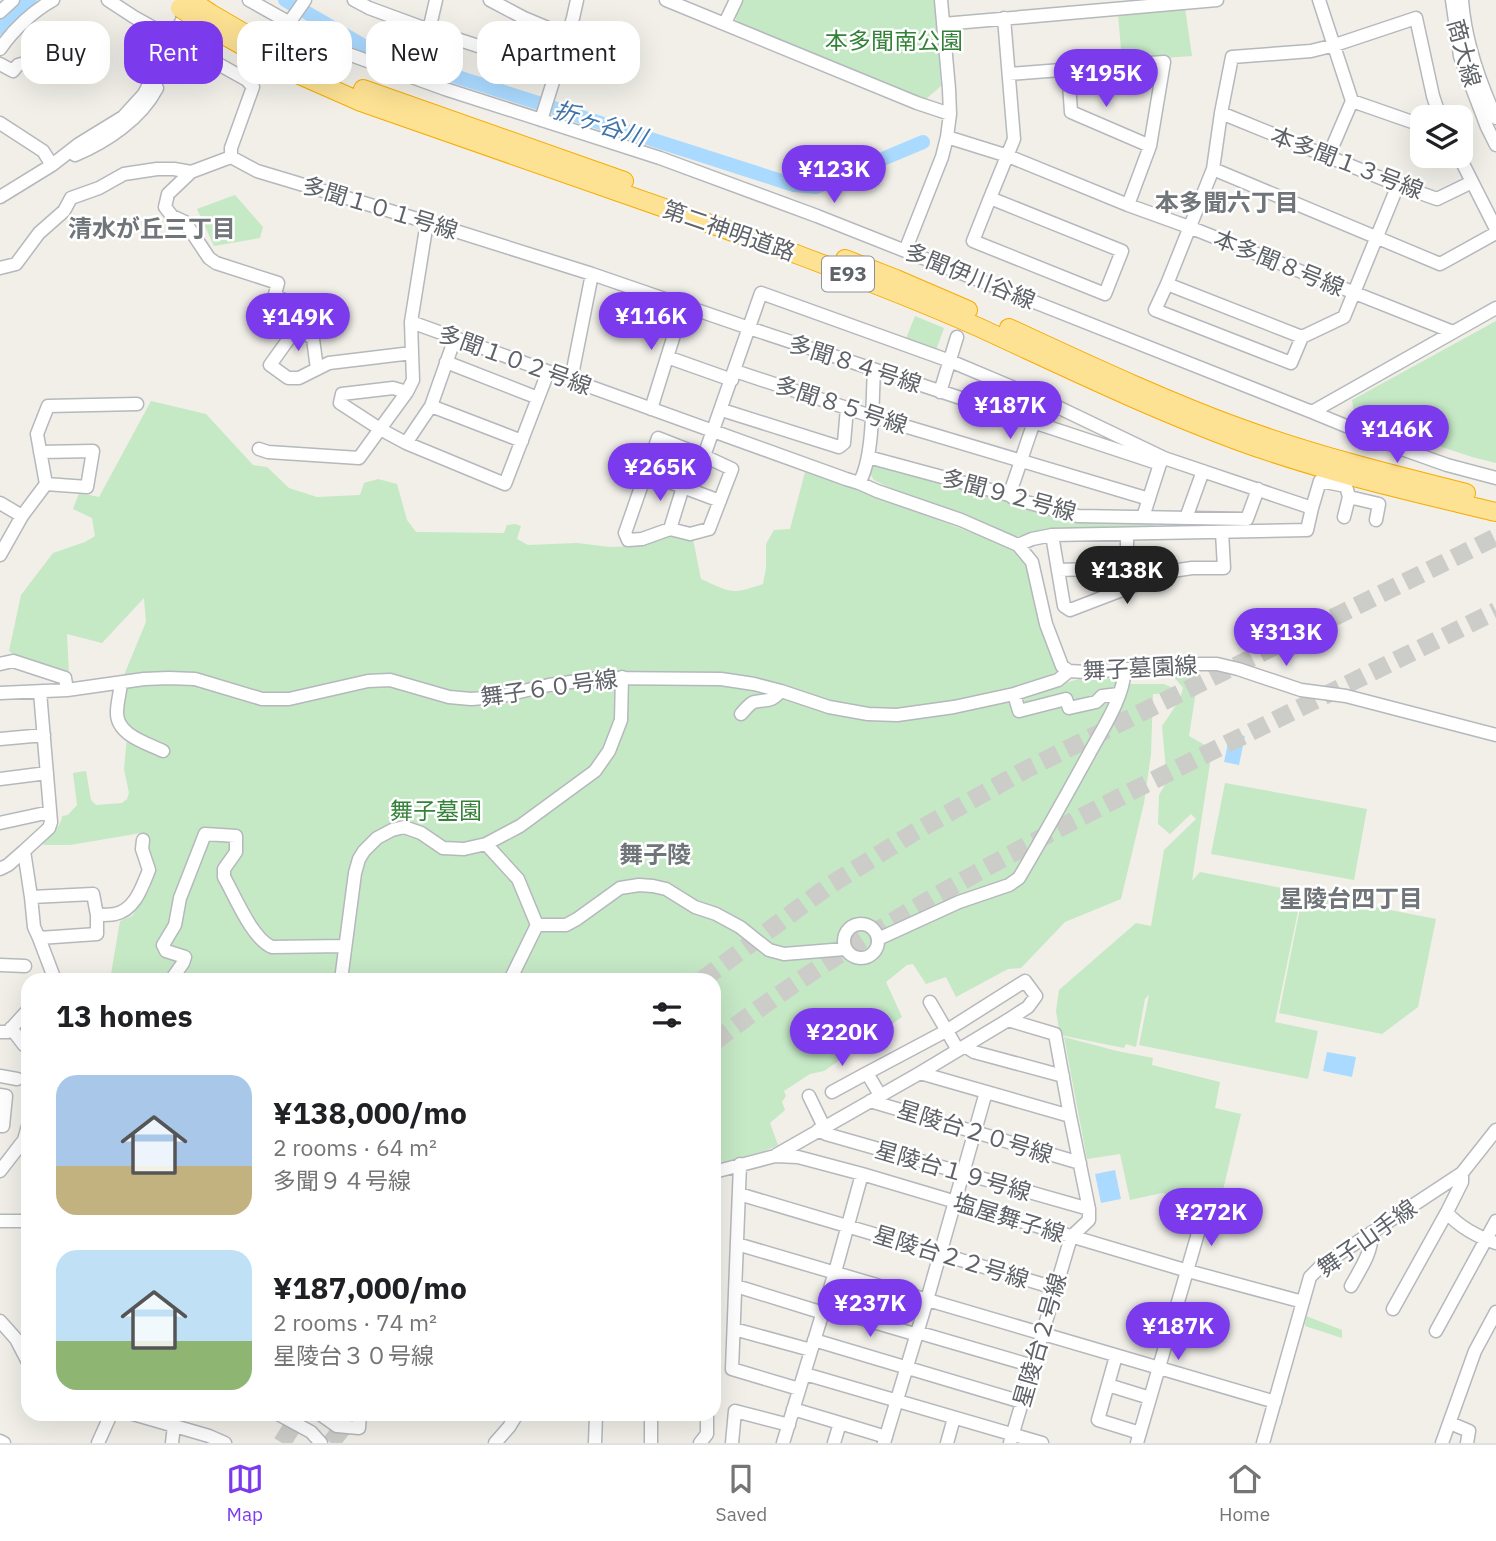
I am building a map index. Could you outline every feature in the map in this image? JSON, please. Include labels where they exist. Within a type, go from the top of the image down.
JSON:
[{"type":"highway","name":"第二神明道路","points":[[183,2],[284,55],[366,91],[896,279],[1153,394],[1240,428],[1379,471],[1496,500]]},
{"type":"highway","name":"第二神明道路","points":[[205,12],[277,65],[361,102],[844,272],[976,326],[1148,406],[1236,440],[1359,478],[1496,512]]},
{"type":"street","points":[[0,12],[13,0]]},
{"type":"street","points":[[0,48],[32,15],[53,0]]},
{"type":"street","points":[[108,0],[143,21]]},
{"type":"street","name":"多聞伊川谷線","points":[[249,0],[286,21]]},
{"type":"street","points":[[354,0],[404,21]]},
{"type":"street","points":[[431,21],[436,0]]},
{"type":"street","points":[[490,0],[530,21]]},
{"type":"street","points":[[571,21],[577,0]]},
{"type":"street","points":[[666,0],[950,114]]},
{"type":"street","points":[[725,23],[736,0]]},
{"type":"street","points":[[905,251],[942,157],[947,137],[950,114],[941,0]]},
{"type":"street","points":[[943,24],[1217,0]]},
{"type":"street","points":[[1319,0],[1352,101],[1328,157]]},
{"type":"street","name":"商大線","points":[[1451,0],[1460,56],[1496,145]]},
{"type":"street","name":"商大線","points":[[1462,0],[1465,25],[1480,82],[1496,118]]},
{"type":"street","points":[[290,21],[305,1]]},
{"type":"street","points":[[180,21],[183,2]]},
{"type":"street","points":[[990,198],[1122,251],[1105,294],[974,241],[990,198],[1014,139],[1004,18]]},
{"type":"street","points":[[1398,185],[1344,317],[1302,337],[1291,363],[1155,310],[1213,169],[1232,57],[1311,51],[1416,18],[1434,105]]},
{"type":"street","name":"多聞伊川谷線","points":[[352,55],[445,89],[542,115],[817,216],[1402,449],[1496,478]]},
{"type":"street","points":[[1009,74],[1164,62],[1150,146],[1128,205]]},
{"type":"street","points":[[0,64],[13,71],[21,64]]},
{"type":"street","points":[[223,67],[247,80],[253,87],[230,148],[231,157],[191,172],[168,194],[165,207],[172,216],[185,222],[209,258],[216,263],[278,283],[275,294],[292,306],[300,323],[313,339],[317,369]]},
{"type":"street","points":[[1068,69],[1070,112],[1150,146]]},
{"type":"street","points":[[0,197],[123,117],[150,84]]},
{"type":"street","points":[[542,115],[552,84]]},
{"type":"street","points":[[1352,101],[1410,121]]},
{"type":"street","name":"本多聞１３号線","points":[[1221,113],[1437,199],[1472,182]]},
{"type":"street","points":[[0,123],[43,151],[52,165]]},
{"type":"street","name":"本多聞８号線","points":[[947,137],[1008,156],[1452,332]]},
{"type":"street","name":"多聞１０１号線","points":[[231,157],[257,171],[428,222],[683,306]]},
{"type":"street","points":[[1213,169],[1440,264],[1496,231],[1464,168]]},
{"type":"street","points":[[0,268],[16,264],[39,233],[64,211],[71,198],[99,188],[124,174],[157,169],[191,172]]},
{"type":"street","name":"多聞１０２号線","points":[[428,222],[411,322],[714,432]]},
{"type":"street","points":[[571,380],[592,274]]},
{"type":"street","points":[[1167,284],[1302,337]]},
{"type":"street","points":[[704,456],[761,293],[950,360],[1042,400],[1162,461],[1143,517]]},
{"type":"street","points":[[651,409],[683,306]]},
{"type":"street","name":"多聞８４号線","points":[[683,306],[1033,422],[1203,471],[1312,508]]},
{"type":"street","points":[[1312,412],[1496,308]]},
{"type":"street","points":[[259,450],[359,458],[413,380],[411,322]]},
{"type":"street","points":[[300,323],[270,365],[288,378],[299,378],[329,363],[412,352]]},
{"type":"street","points":[[940,392],[957,337]]},
{"type":"street","points":[[406,443],[431,406],[454,338]]},
{"type":"street","name":"多聞８５号線","points":[[667,357],[1149,499]]},
{"type":"street","points":[[446,362],[538,398]]},
{"type":"street","points":[[859,482],[864,475],[868,457],[874,370]]},
{"type":"street","points":[[407,392],[393,388],[342,394],[340,403],[406,443],[505,484],[548,372]]},
{"type":"street","points":[[1009,495],[1042,400]]},
{"type":"street","points":[[0,555],[22,516],[46,484],[37,434],[48,406],[137,404]]},
{"type":"street","points":[[431,406],[522,442]]},
{"type":"street","points":[[722,410],[839,447],[844,443],[847,408]]},
{"type":"street","points":[[714,432],[859,482],[877,491],[961,520],[1018,545],[1032,562],[1046,624],[1062,666],[1069,671]]},
{"type":"street","points":[[658,438],[704,456],[732,469],[709,529],[690,534],[670,529],[642,539],[628,540],[625,533],[658,438]]},
{"type":"street","points":[[40,452],[93,451],[86,487],[46,484]]},
{"type":"street","name":"多聞９２号線","points":[[868,457],[1078,516],[1247,519],[1258,489]]},
{"type":"street","points":[[1186,518],[1203,471]]},
{"type":"street","points":[[645,473],[720,500]]},
{"type":"street","points":[[1018,545],[1052,535],[1307,530],[1320,481],[1346,486],[1349,497],[1344,517]]},
{"type":"street","points":[[670,529],[683,487]]},
{"type":"street","points":[[1349,497],[1379,504],[1376,520]]},
{"type":"street","points":[[0,503],[22,516]]},
{"type":"street","points":[[1052,535],[1064,606],[1070,610],[1172,571],[1224,568],[1222,532]]},
{"type":"street","points":[[1058,570],[1127,568],[1127,534]]},
{"type":"street","points":[[0,664],[13,661],[65,678],[67,690]]},
{"type":"street","name":"舞子墓園線","points":[[1069,671],[1217,664],[1301,690],[1346,696],[1496,736]]},
{"type":"street","points":[[878,939],[959,902],[1009,885],[1019,878],[1111,713],[1124,680],[1125,669]]},
{"type":"street","name":"舞子６０号線","points":[[0,693],[67,690],[169,678],[195,679],[262,699],[289,699],[368,681],[390,680],[449,697],[471,699],[498,697],[549,685],[600,678],[721,679],[781,691],[829,707],[868,714],[897,715],[954,707],[1014,694],[1058,680],[1069,671]]},
{"type":"street","points":[[342,973],[355,873],[359,859],[377,838],[404,827],[443,848],[464,849],[485,844],[520,826],[596,771],[609,751],[621,720],[622,677]]},
{"type":"street","points":[[121,683],[117,715],[119,723],[129,735],[163,751]]},
{"type":"street","points":[[754,684],[755,702]]},
{"type":"street","points":[[741,714],[749,705],[775,697],[781,691]]},
{"type":"street","points":[[0,869],[49,828],[51,822],[40,692]]},
{"type":"street","points":[[1014,694],[1019,711],[1066,699],[1069,708],[1096,702],[1102,696],[1119,694]]},
{"type":"street","points":[[0,739],[44,735]]},
{"type":"street","points":[[0,779],[47,773]]},
{"type":"street","points":[[0,823],[50,812]]},
{"type":"street","points":[[176,973],[185,957],[166,951],[163,945],[176,925],[180,898],[205,834],[236,836],[236,852],[224,869],[224,877],[264,944],[272,947],[345,946]]},
{"type":"street","points":[[97,915],[117,914],[135,901],[149,870],[142,849],[143,840]]},
{"type":"street","points":[[485,844],[518,879],[537,925],[513,973]]},
{"type":"street","points":[[24,851],[34,927],[52,973]]},
{"type":"street","points":[[537,925],[566,925],[620,888],[653,886],[666,889],[740,927],[769,950],[784,954],[845,949]]},
{"type":"street","points":[[31,897],[93,894],[97,934],[39,938]]},
{"type":"street","points":[[857,925],[870,927],[878,939],[874,952],[866,957],[852,956],[845,949],[845,934],[857,925]]},
{"type":"street","points":[[0,965],[25,966]]},
{"type":"street","points":[[775,1156],[1008,1020],[1028,1007],[1036,996],[1025,982],[946,1031],[832,1092]]},
{"type":"street","points":[[930,1002],[946,1031],[962,1048],[1063,1076]]},
{"type":"street","points":[[21,1016],[6,1030],[21,1040]]},
{"type":"street","points":[[1008,1020],[1055,1034],[1089,1209]]},
{"type":"street","points":[[867,1073],[875,1098]]},
{"type":"street","points":[[920,1073],[1070,1116]]},
{"type":"street","points":[[0,1076],[17,1079]]},
{"type":"street","points":[[793,1409],[885,1440],[986,1091]]},
{"type":"street","points":[[0,1095],[6,1096],[3,1126],[0,1126]]},
{"type":"street","points":[[809,1096],[821,1129]]},
{"type":"street","name":"星陵台２０号線","points":[[875,1098],[975,1133],[1080,1163]]},
{"type":"street","name":"星陵台１９号線","points":[[821,1129],[826,1134],[1089,1209]]},
{"type":"street","points":[[1393,1309],[1447,1212],[1462,1182],[1462,1173],[1496,1130]]},
{"type":"street","points":[[0,1171],[21,1144]]},
{"type":"street","name":"塩屋舞子線","points":[[721,1170],[775,1156],[798,1157],[1303,1302]]},
{"type":"street","points":[[740,1164],[732,1369],[799,1389]]},
{"type":"street","name":"舞子山手線","points":[[1263,1443],[1310,1277],[1321,1266],[1462,1173]]},
{"type":"street","points":[[783,1443],[862,1174]]},
{"type":"street","name":"星陵台２２号線","points":[[739,1194],[1055,1288]]},
{"type":"street","name":"星陵台２号線","points":[[1012,1439],[1071,1237],[1089,1220],[1089,1209]]},
{"type":"street","points":[[1447,1212],[1452,1219],[1491,1241]]},
{"type":"street","points":[[1116,1356],[1098,1420],[1138,1438],[1203,1216]]},
{"type":"street","points":[[0,1221],[21,1221]]},
{"type":"street","points":[[1436,1331],[1491,1241],[1496,1221]]},
{"type":"street","points":[[1351,1286],[1373,1241],[1371,1233]]},
{"type":"street","points":[[737,1244],[1275,1402]]},
{"type":"street","points":[[736,1286],[817,1311],[829,1309],[1032,1366]]},
{"type":"street","points":[[1442,1443],[1475,1350],[1496,1312]]},
{"type":"street","points":[[0,1321],[21,1349]]},
{"type":"street","points":[[734,1329],[906,1367],[1022,1402]]},
{"type":"street","points":[[804,1374],[954,1418],[1012,1439],[1042,1443]]},
{"type":"street","points":[[1108,1385],[1150,1398]]},
{"type":"street","points":[[732,1443],[734,1411],[789,1425]]},
{"type":"street","points":[[947,1443],[954,1418]]},
{"type":"street","points":[[98,1443],[108,1421]]},
{"type":"street","points":[[157,1421],[225,1443]]},
{"type":"street","points":[[291,1421],[311,1432],[321,1443]]},
{"type":"street","points":[[311,1432],[316,1421]]},
{"type":"street","points":[[330,1421],[337,1426],[359,1428],[360,1421]]},
{"type":"street","points":[[495,1443],[513,1421]]},
{"type":"street","points":[[595,1443],[596,1421]]},
{"type":"street","points":[[651,1421],[651,1443]]},
{"type":"street","points":[[699,1443],[707,1434],[707,1421]]},
{"type":"street","points":[[834,1443],[840,1423]]},
{"type":"street","points":[[1450,1423],[1469,1431],[1467,1443]]},
{"type":"street","points":[[172,1443],[174,1426]]},
{"type":"green space","name":"本多聞南公園","points":[[741,0],[934,0],[941,86],[926,99],[737,23],[735,15]]},
{"type":"green space","points":[[1185,8],[1192,56],[1122,61],[1118,13]]},
{"type":"green space","points":[[235,195],[263,227],[260,238],[214,246],[197,209]]},
{"type":"green space","points":[[915,316],[944,328],[935,353],[905,341]]},
{"type":"green space","points":[[1496,321],[1496,463],[1355,418],[1352,400]]},
{"type":"green space","name":"舞子墓園","points":[[151,401],[206,414],[253,465],[267,467],[289,488],[317,497],[360,495],[364,483],[378,479],[397,484],[407,520],[416,532],[504,533],[507,525],[515,524],[521,526],[517,539],[528,545],[577,543],[610,547],[636,546],[670,533],[693,539],[701,579],[732,591],[763,584],[766,544],[774,530],[790,529],[805,472],[1004,545],[1027,563],[1062,684],[1082,678],[1117,678],[1131,684],[1164,684],[1173,688],[1171,693],[1153,694],[1151,754],[1144,803],[1121,899],[1065,922],[1021,968],[1008,969],[956,997],[946,977],[926,984],[913,964],[907,965],[886,982],[902,1017],[824,1071],[810,1074],[784,1091],[786,1096],[782,1102],[785,1110],[770,1123],[778,1145],[722,1165],[721,973],[111,973],[120,921],[132,916],[151,885],[152,858],[149,846],[141,833],[70,845],[43,845],[59,825],[62,816],[68,815],[77,805],[73,773],[86,771],[91,800],[96,805],[122,803],[127,799],[129,793],[124,769],[127,737],[119,717],[124,685],[137,678],[124,675],[146,622],[144,598],[102,643],[67,634],[69,675],[29,666],[9,651],[21,595],[53,553],[95,536],[92,518],[73,509],[79,493],[99,497]]},
{"type":"green space","points":[[871,461],[1041,509],[1153,521],[1154,529],[1015,536],[896,491],[874,480],[870,474]]},
{"type":"green space","points":[[1177,671],[1199,672],[1189,736],[1205,745],[1211,757],[1192,881],[1200,872],[1302,892],[1275,1022],[1318,1031],[1308,1079],[1139,1045],[1149,995],[1145,999],[1136,1047],[1126,1044],[1124,1048],[1060,1035],[1056,1011],[1059,990],[1136,923],[1151,926],[1164,850],[1196,819],[1191,814],[1170,834],[1158,824],[1159,795],[1167,781],[1162,726],[1179,701],[1183,688],[1174,677]]},
{"type":"green space","points":[[1225,783],[1367,809],[1354,880],[1211,854]]},
{"type":"green space","points":[[1303,893],[1436,919],[1418,1007],[1382,1034],[1279,1013]]},
{"type":"green space","points":[[1064,1037],[1153,1058],[1152,1065],[1220,1082],[1215,1108],[1241,1114],[1219,1207],[1162,1193],[1130,1200],[1120,1154],[1087,1159]]},
{"type":"green space","points":[[1306,1316],[1342,1330],[1342,1338],[1305,1326]]},
{"type":"water","points":[[1230,733],[1245,736],[1239,765],[1224,762]]},
{"type":"water","points":[[1327,1052],[1356,1057],[1352,1077],[1323,1071]]},
{"type":"water","points":[[1115,1170],[1121,1199],[1101,1203],[1095,1174]]},
{"type":"waterway","points":[[0,28],[30,0]]},
{"type":"waterway","name":"折ヶ谷川","points":[[285,0],[376,53],[794,185],[816,187],[923,142]]},
{"type":"tunnel","points":[[711,973],[827,887],[913,833],[1025,770],[1496,537]]},
{"type":"tunnel","points":[[721,1037],[830,961],[951,887],[1139,788],[1496,611]]},
{"type":"tunnel","points":[[282,1443],[296,1421]]},
{"type":"tunnel","points":[[331,1443],[348,1421]]},
{"type":"district","name":"本多聞六丁目","points":[[1227,203]]},
{"type":"district","name":"清水が丘三丁目","points":[[152,229]]},
{"type":"district","name":"舞子陵","points":[[655,855]]},
{"type":"district","name":"星陵台四丁目","points":[[1351,899]]}]
